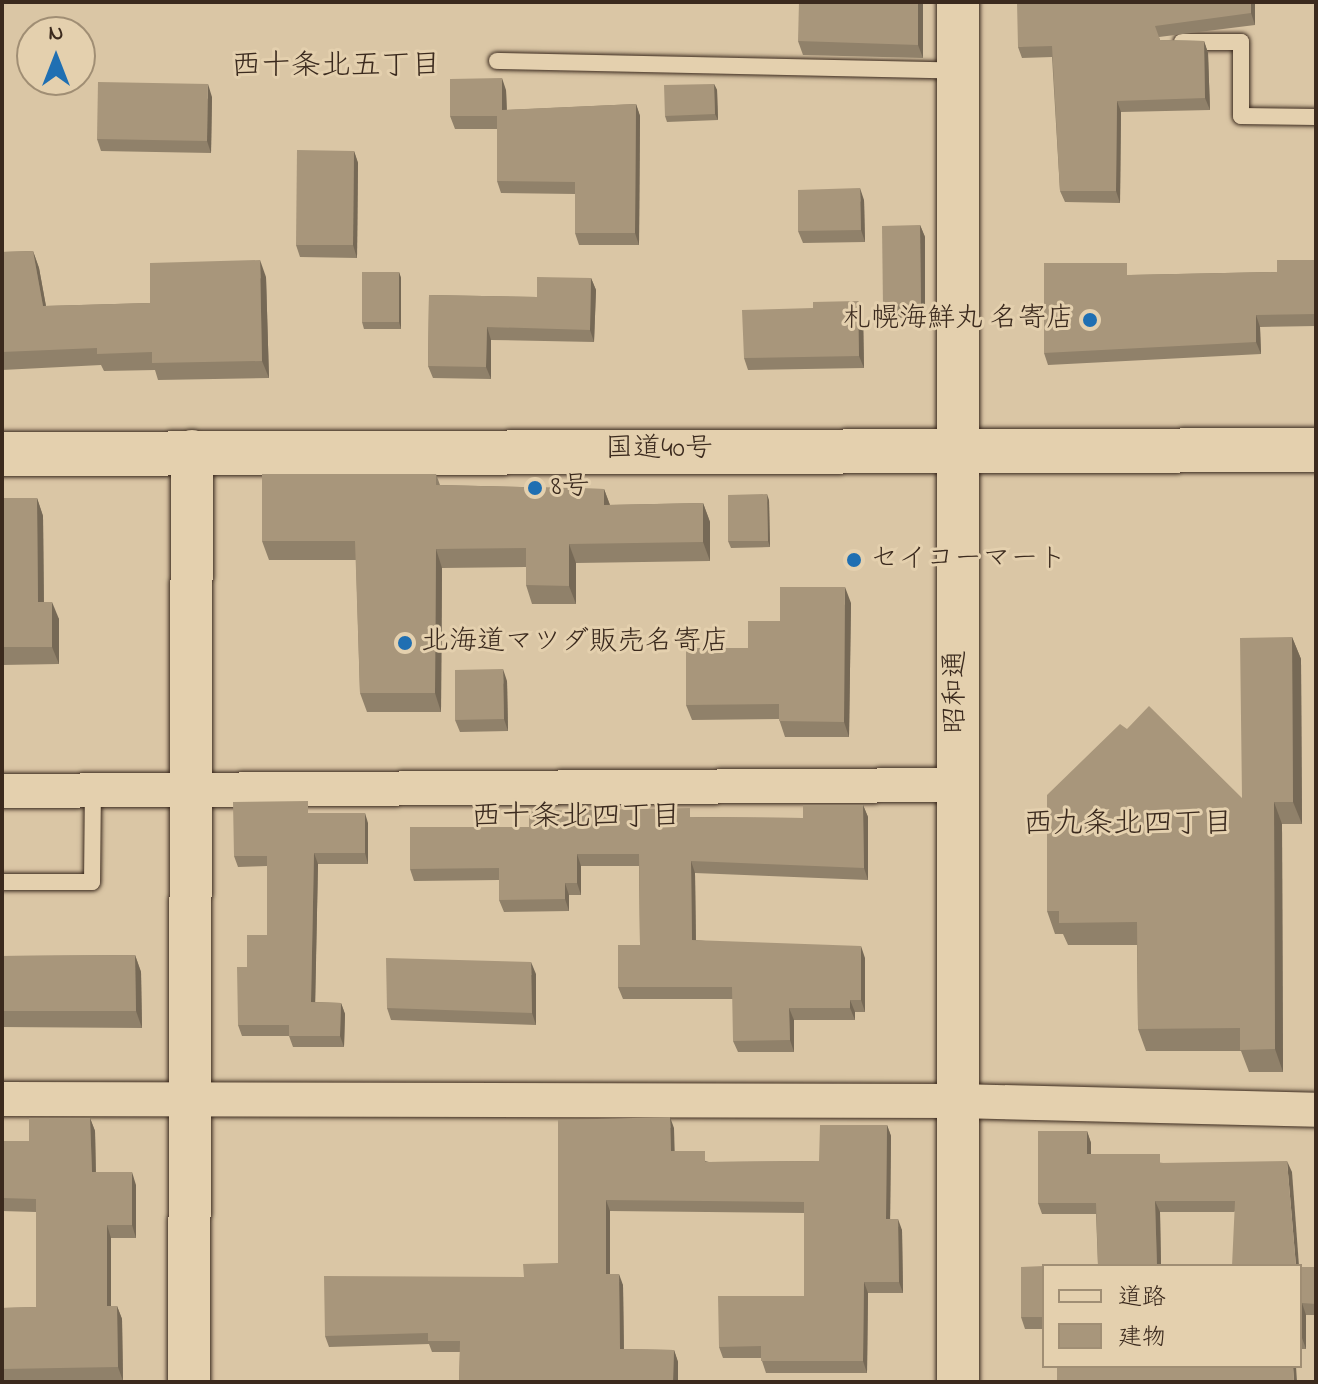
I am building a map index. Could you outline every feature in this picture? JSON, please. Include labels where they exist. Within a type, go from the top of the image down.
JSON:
[{"type":"highway","name":"国道40号","points":[[2,454],[192,451],[1316,450]]},
{"type":"street","name":"昭和通","points":[[958,2],[958,1382]]},
{"type":"street","points":[[189,1382],[192,451]]},
{"type":"street","points":[[2,791],[957,785]]},
{"type":"street","points":[[2,1099],[958,1101],[1316,1110]]},
{"type":"lane","points":[[1169,42],[1241,42],[1241,116],[1316,117]]},
{"type":"lane","points":[[497,61],[959,71]]},
{"type":"lane","points":[[2,882],[92,882],[93,791]]},
{"type":"building","points":[[799,2],[918,2],[918,45],[798,41]]},
{"type":"building","points":[[1017,2],[1251,2],[1251,13],[1155,26],[1160,40],[1204,41],[1205,98],[1117,101],[1116,191],[1060,191],[1052,46],[1018,47]]},
{"type":"building","points":[[502,78],[502,110],[636,104],[635,233],[575,233],[575,182],[497,181],[497,116],[450,116],[450,79]]},
{"type":"building","points":[[98,82],[208,84],[207,141],[97,139]]},
{"type":"building","points":[[714,84],[715,114],[665,116],[664,85]]},
{"type":"building","points":[[297,150],[354,151],[353,245],[296,245]]},
{"type":"building","points":[[860,188],[861,230],[798,231],[798,190]]},
{"type":"building","points":[[920,225],[921,305],[883,306],[882,226]]},
{"type":"building","points":[[33,251],[43,306],[150,303],[150,263],[260,260],[262,361],[152,363],[152,352],[97,354],[97,348],[2,352],[2,252]]},
{"type":"building","points":[[1277,260],[1316,260],[1316,314],[1256,315],[1256,342],[1044,353],[1044,263],[1127,263],[1127,275],[1277,272]]},
{"type":"building","points":[[362,272],[399,272],[399,322],[362,322]]},
{"type":"building","points":[[537,277],[591,278],[590,330],[487,327],[486,367],[428,366],[429,295],[537,297]]},
{"type":"building","points":[[858,301],[859,356],[744,358],[742,310],[813,308],[813,302]]},
{"type":"building","points":[[262,474],[436,474],[436,485],[604,489],[604,505],[703,503],[703,542],[569,544],[569,586],[526,585],[526,548],[436,549],[435,693],[360,693],[355,541],[262,541]]},
{"type":"building","points":[[767,494],[768,541],[728,541],[728,495]]},
{"type":"building","points":[[2,498],[37,498],[38,602],[52,602],[52,647],[2,647]]},
{"type":"building","points":[[780,587],[845,587],[844,722],[779,721],[779,704],[686,705],[686,648],[748,648],[748,621],[780,621]]},
{"type":"building","points":[[1292,637],[1293,802],[1274,802],[1275,1049],[1240,1050],[1240,1028],[1138,1029],[1137,922],[1059,923],[1059,911],[1047,911],[1047,795],[1120,724],[1127,729],[1149,706],[1242,798],[1240,638]]},
{"type":"building","points":[[503,669],[504,719],[455,720],[455,670]]},
{"type":"building","points":[[308,801],[308,813],[365,813],[365,853],[314,853],[311,1002],[341,1003],[340,1036],[289,1036],[289,1025],[238,1025],[237,967],[247,967],[247,935],[267,935],[267,856],[234,856],[233,802]]},
{"type":"building","points":[[803,805],[863,805],[864,868],[691,861],[692,940],[861,946],[861,1000],[850,1000],[850,1008],[789,1008],[790,1040],[733,1041],[732,987],[618,987],[618,945],[640,945],[639,854],[577,854],[577,883],[565,883],[565,899],[499,900],[499,868],[410,869],[410,827],[529,827],[529,811],[690,808],[690,817],[803,818]]},
{"type":"building","points":[[135,955],[136,1011],[2,1011],[2,956]]},
{"type":"building","points":[[386,958],[531,962],[532,1013],[387,1008]]},
{"type":"building","points":[[670,1117],[671,1151],[705,1151],[705,1162],[819,1161],[820,1125],[887,1125],[886,1219],[898,1219],[899,1282],[864,1282],[863,1361],[761,1361],[761,1346],[719,1347],[718,1296],[804,1296],[804,1202],[606,1200],[606,1274],[619,1274],[620,1349],[674,1350],[673,1382],[459,1382],[460,1341],[428,1341],[428,1333],[325,1336],[324,1276],[524,1277],[523,1264],[558,1263],[558,1120]]},
{"type":"building","points":[[29,1118],[90,1118],[92,1172],[132,1172],[132,1225],[107,1225],[107,1306],[117,1306],[118,1367],[2,1369],[2,1308],[36,1307],[36,1199],[2,1198],[2,1141],[29,1141]]},
{"type":"building","points":[[1038,1131],[1087,1131],[1087,1154],[1160,1154],[1160,1163],[1287,1161],[1296,1264],[1232,1264],[1235,1201],[1155,1201],[1157,1264],[1098,1264],[1096,1203],[1038,1203]]},
{"type":"building","points":[[1042,1266],[1042,1317],[1021,1317],[1021,1267]]},
{"type":"building","points":[[1302,1267],[1316,1267],[1316,1304],[1302,1303]]},
{"type":"building","points":[[1057,1368],[1293,1368],[1294,1382],[1057,1382]]},
{"type":"place","name":"札幌海鮮丸 名寄店","points":[[1090,320]]},
{"type":"place","name":"8号","points":[[535,488]]},
{"type":"place","name":"セイコーマート","points":[[854,560]]},
{"type":"place","name":"北海道マツダ販売名寄店","points":[[405,643]]},
{"type":"district","name":"西十条北五丁目","points":[[336,67]]},
{"type":"district","name":"西十条北四丁目","points":[[576,818]]},
{"type":"district","name":"西九条北四丁目","points":[[1128,825]]}]
